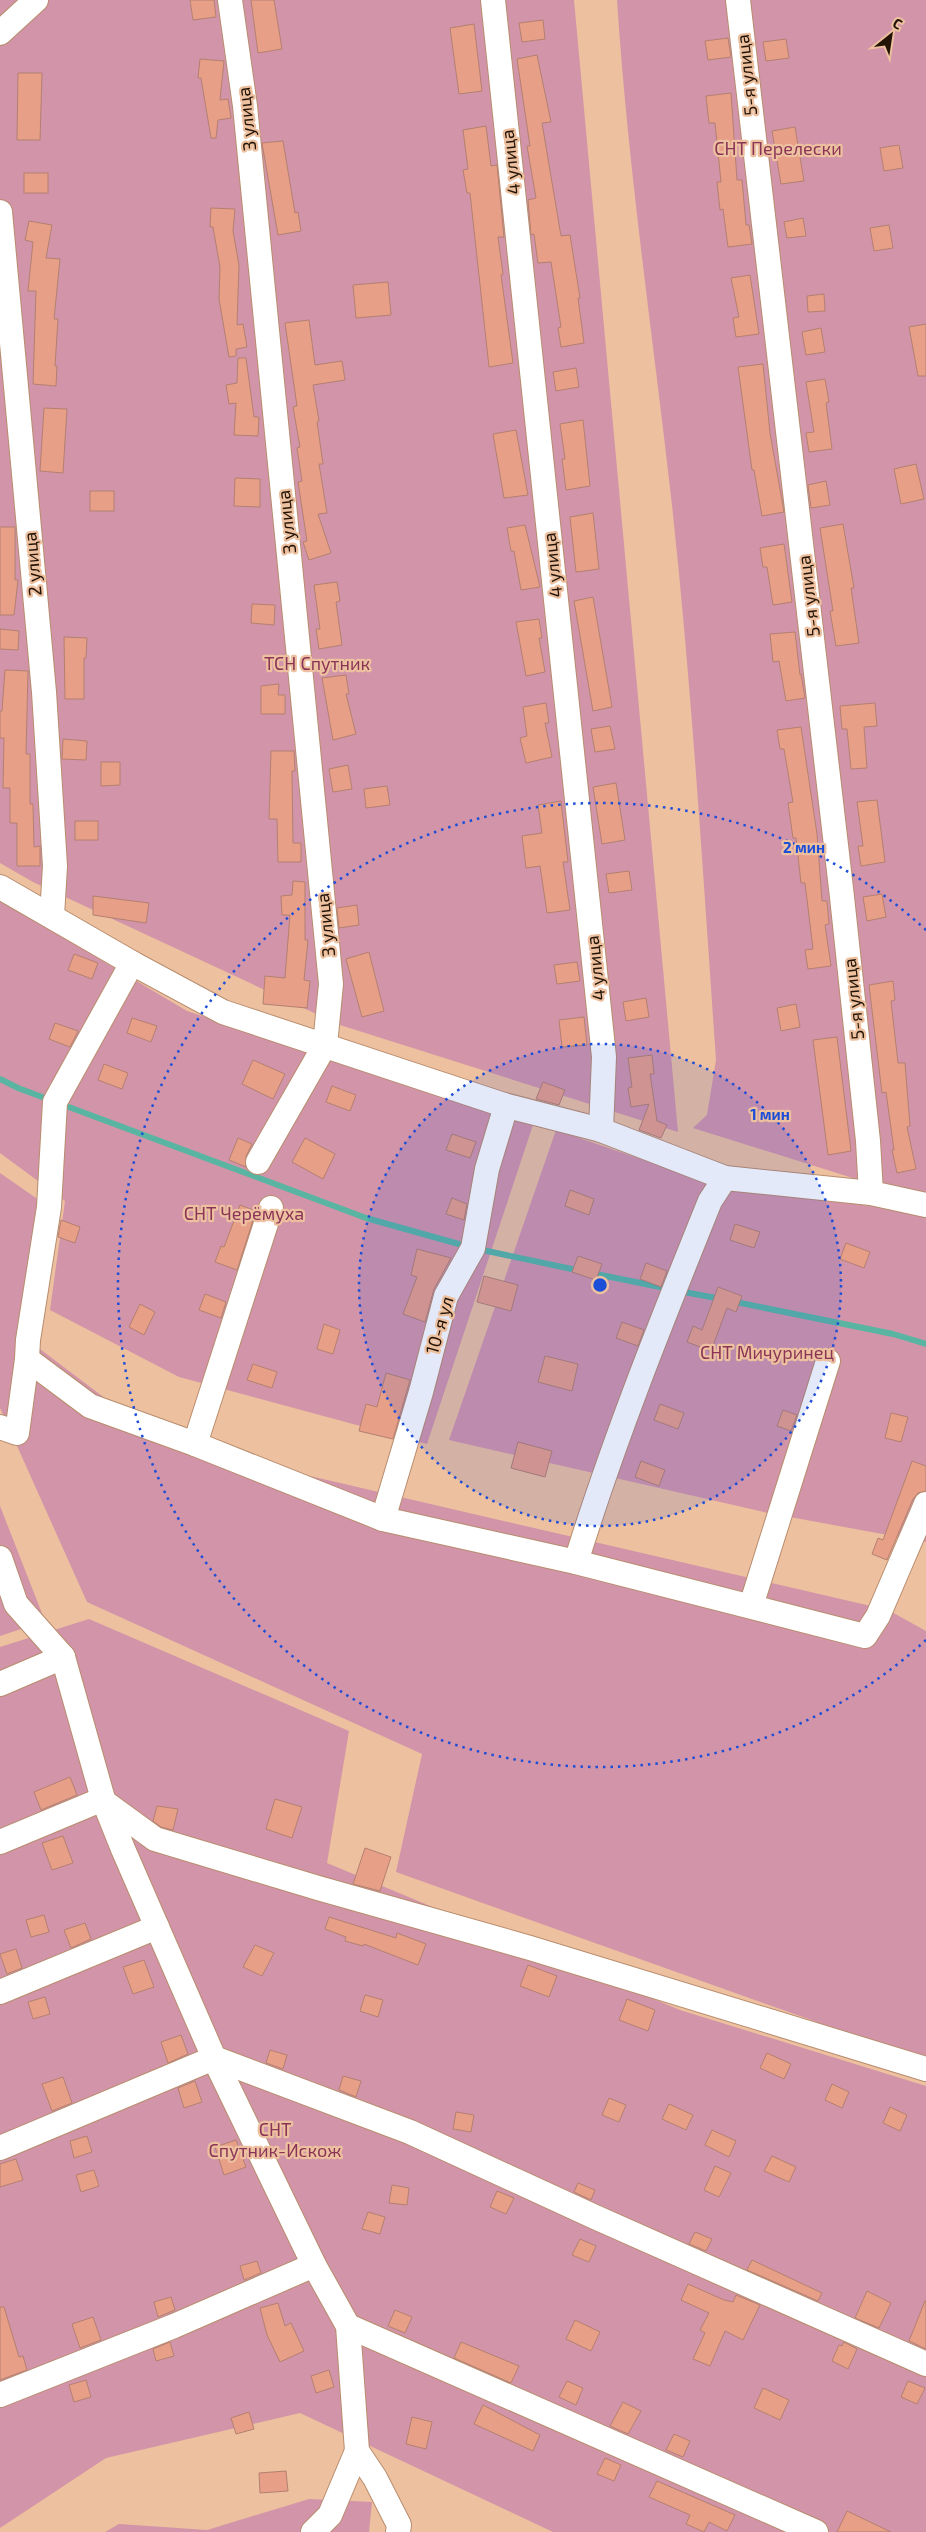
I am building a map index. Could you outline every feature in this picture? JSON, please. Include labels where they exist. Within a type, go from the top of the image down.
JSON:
[{"type":"street","points":[[0,33],[36,0]]},
{"type":"street","name":"3 улица","points":[[230,0],[245,106],[331,984],[324,1045]]},
{"type":"street","name":"4 улица","points":[[493,0],[604,1057],[601,1130]]},
{"type":"street","name":"5-я улица","points":[[738,0],[842,897],[868,1141],[871,1193]]},
{"type":"street","name":"2 улица","points":[[0,212],[44,692],[55,866],[52,916]]},
{"type":"street","points":[[0,887],[132,963],[223,1012],[504,1105],[601,1130],[726,1178],[871,1193],[926,1205]]},
{"type":"street","points":[[0,1427],[18,1433],[28,1359],[28,1340],[49,1207],[55,1102],[132,963]]},
{"type":"street","points":[[258,1162],[324,1045]]},
{"type":"street","name":"10-я ул","points":[[383,1519],[421,1392],[446,1296],[473,1248],[487,1169],[504,1116],[504,1105]]},
{"type":"street","points":[[576,1562],[599,1486],[639,1378],[710,1201],[726,1178]]},
{"type":"street","points":[[195,1444],[271,1208]]},
{"type":"street","points":[[28,1359],[90,1406],[195,1444],[383,1519],[576,1562],[865,1636],[878,1616],[926,1504]]},
{"type":"street","points":[[751,1606],[828,1361]]},
{"type":"street","points":[[0,1558],[16,1604],[63,1657],[105,1802],[124,1849],[214,2058],[314,2265],[348,2326],[358,2451],[375,2478],[401,2530]]},
{"type":"street","points":[[0,1684],[63,1657]]},
{"type":"street","points":[[0,1842],[105,1802]]},
{"type":"street","points":[[105,1802],[155,1839],[318,1888],[530,1948],[926,2069]]},
{"type":"street","points":[[0,1992],[158,1927]]},
{"type":"street","points":[[0,2148],[214,2058],[410,2132],[604,2221],[926,2364]]},
{"type":"street","points":[[0,2395],[174,2326],[314,2265]]},
{"type":"street","points":[[348,2326],[816,2532]]},
{"type":"street","points":[[313,2532],[330,2515],[358,2451]]},
{"type":"green space","name":"ТСН Спутник","points":[[0,0],[574,0],[678,1132],[340,1025],[33,882],[0,863]]},
{"type":"green space","name":"СНТ Перелески","points":[[617,0],[926,0],[926,1201],[693,1128],[707,1115],[716,1060],[697,782],[679,574],[634,190]]},
{"type":"green space","name":"СНТ Черёмуха","points":[[0,900],[187,1011],[533,1125],[427,1444],[179,1377],[50,1310],[65,1201],[0,1153]]},
{"type":"green space","name":"СНТ Мичуринец","points":[[556,1130],[725,1188],[926,1213],[926,1542],[768,1513],[449,1440]]},
{"type":"green space","points":[[0,1173],[49,1207],[28,1340],[163,1442],[888,1610],[926,1631],[926,2061],[396,1872],[422,1754],[87,1602],[0,1408]]},
{"type":"green space","points":[[0,1506],[45,1621],[0,1636]]},
{"type":"green space","name":"СНТ Спутник-Искож","points":[[89,1619],[349,1731],[327,1863],[680,2010],[926,2086],[926,2532],[553,2532],[300,2413],[106,2458],[0,2528],[0,1647]]},
{"type":"green space","points":[[309,2499],[372,2502],[369,2532],[105,2532],[119,2524],[207,2530]]},
{"type":"building","points":[[190,0],[214,0],[216,17],[193,20]]},
{"type":"building","points":[[251,0],[274,0],[282,49],[258,53]]},
{"type":"building","points":[[543,20],[545,39],[522,42],[519,23]]},
{"type":"building","points":[[474,24],[482,91],[459,94],[450,28]]},
{"type":"building","points":[[728,38],[731,57],[708,60],[705,41]]},
{"type":"building","points":[[786,39],[789,58],[766,61],[763,42]]},
{"type":"building","points":[[537,55],[551,122],[542,123],[561,236],[570,235],[580,298],[578,298],[584,343],[561,347],[558,328],[561,327],[551,262],[538,263],[534,234],[531,235],[528,200],[536,198],[527,146],[530,146],[517,59]]},
{"type":"building","points":[[200,59],[224,61],[220,100],[228,99],[231,118],[218,120],[216,138],[211,138],[201,78],[198,78]]},
{"type":"building","points":[[18,73],[42,73],[40,140],[17,140]]},
{"type":"building","points":[[731,93],[737,180],[742,180],[746,225],[749,225],[752,244],[728,247],[723,209],[720,210],[717,182],[721,182],[715,123],[709,123],[706,96]]},
{"type":"building","points":[[486,126],[491,166],[497,165],[504,237],[498,237],[503,274],[501,275],[513,363],[489,367],[470,193],[467,193],[463,170],[468,169],[463,130]]},
{"type":"building","points":[[795,127],[804,181],[781,184],[772,131]]},
{"type":"building","points":[[283,141],[295,213],[298,212],[301,231],[278,235],[262,143]]},
{"type":"building","points":[[899,145],[903,168],[884,171],[880,148]]},
{"type":"building","points":[[24,173],[48,173],[48,193],[24,193]]},
{"type":"building","points":[[211,208],[235,209],[233,231],[239,265],[237,325],[243,324],[247,347],[236,349],[236,356],[229,357],[219,299],[220,267],[213,227],[210,227]]},
{"type":"building","points":[[803,218],[806,236],[787,238],[784,222]]},
{"type":"building","points":[[29,221],[52,225],[46,258],[60,259],[54,319],[58,319],[55,366],[57,366],[56,386],[33,384],[36,291],[28,291],[33,242],[25,240]]},
{"type":"building","points":[[889,225],[893,248],[874,251],[870,228]]},
{"type":"building","points":[[750,275],[759,334],[736,337],[733,318],[739,317],[731,278]]},
{"type":"building","points":[[388,282],[391,315],[356,318],[353,285]]},
{"type":"building","points":[[824,294],[825,311],[808,312],[807,296]]},
{"type":"building","points":[[309,320],[315,365],[342,361],[345,380],[313,385],[323,464],[319,464],[327,513],[318,514],[331,553],[309,560],[303,542],[307,541],[298,482],[302,481],[297,448],[300,447],[293,407],[297,406],[285,323]]},
{"type":"building","points":[[926,324],[926,376],[918,376],[909,327]]},
{"type":"building","points":[[821,328],[825,352],[806,355],[802,332]]},
{"type":"building","points":[[238,358],[246,358],[254,417],[259,417],[258,436],[234,435],[236,403],[229,404],[226,385],[237,383]]},
{"type":"building","points":[[763,364],[770,433],[784,512],[762,516],[754,470],[752,470],[738,367]]},
{"type":"building","points":[[576,368],[579,387],[556,391],[553,372]]},
{"type":"building","points":[[825,379],[829,402],[826,403],[832,449],[809,452],[806,433],[814,432],[806,382]]},
{"type":"building","points":[[44,408],[67,409],[63,473],[40,471]]},
{"type":"building","points":[[583,420],[590,486],[566,490],[562,459],[565,459],[560,424]]},
{"type":"building","points":[[516,430],[528,495],[504,498],[493,434]]},
{"type":"building","points":[[916,464],[924,499],[901,504],[894,469]]},
{"type":"building","points":[[235,478],[260,479],[260,507],[234,506]]},
{"type":"building","points":[[826,481],[830,505],[811,508],[808,485]]},
{"type":"building","points":[[90,491],[114,491],[114,511],[90,511]]},
{"type":"building","points":[[593,513],[599,569],[576,572],[570,517]]},
{"type":"building","points":[[843,524],[854,588],[851,588],[859,643],[836,646],[830,611],[833,611],[820,528]]},
{"type":"building","points":[[525,525],[540,587],[521,590],[514,551],[511,551],[507,528]]},
{"type":"building","points":[[0,527],[15,527],[15,580],[18,580],[14,615],[0,615]]},
{"type":"building","points":[[784,544],[792,602],[773,605],[767,567],[763,567],[760,548]]},
{"type":"building","points":[[337,582],[340,601],[336,602],[342,645],[319,649],[316,629],[320,629],[314,585]]},
{"type":"building","points":[[593,597],[612,707],[593,711],[574,601]]},
{"type":"building","points":[[252,604],[275,605],[274,625],[251,623]]},
{"type":"building","points":[[539,619],[542,638],[539,638],[545,672],[526,676],[516,622]]},
{"type":"building","points":[[0,629],[19,631],[18,650],[0,649]]},
{"type":"building","points":[[795,632],[805,698],[786,701],[779,661],[773,662],[770,634]]},
{"type":"building","points":[[64,637],[87,638],[86,658],[84,658],[84,699],[65,699]]},
{"type":"building","points":[[5,670],[28,671],[26,754],[30,754],[30,804],[33,804],[34,847],[40,846],[40,866],[17,866],[17,823],[10,823],[10,788],[3,788],[4,738],[0,738],[0,711],[2,711]]},
{"type":"building","points":[[346,675],[349,694],[346,694],[356,734],[333,740],[322,678]]},
{"type":"building","points":[[279,684],[278,695],[285,695],[285,714],[261,714],[261,686]]},
{"type":"building","points":[[546,703],[549,723],[545,723],[552,757],[526,763],[520,738],[527,736],[523,707]]},
{"type":"building","points":[[875,703],[877,726],[864,727],[867,768],[851,769],[847,729],[842,729],[840,706]]},
{"type":"building","points":[[610,726],[615,749],[595,752],[591,729]]},
{"type":"building","points":[[801,727],[817,834],[822,901],[827,901],[829,924],[825,925],[831,966],[808,969],[805,950],[813,949],[805,883],[801,883],[796,838],[793,838],[788,803],[793,802],[784,749],[780,749],[777,730]]},
{"type":"building","points":[[63,739],[87,741],[86,760],[62,759]]},
{"type":"building","points":[[271,751],[294,751],[295,771],[292,771],[293,843],[301,843],[301,862],[278,862],[277,819],[269,819]]},
{"type":"building","points":[[101,762],[120,762],[120,785],[101,786]]},
{"type":"building","points":[[348,765],[352,789],[333,792],[329,769]]},
{"type":"building","points":[[616,783],[625,840],[602,844],[593,787]]},
{"type":"building","points":[[387,786],[390,805],[366,808],[364,789]]},
{"type":"building","points":[[877,800],[885,862],[861,866],[858,846],[863,846],[857,802]]},
{"type":"building","points":[[561,801],[568,862],[563,862],[570,910],[547,913],[540,866],[526,868],[522,836],[542,833],[538,805]]},
{"type":"building","points":[[75,821],[98,821],[98,840],[75,840]]},
{"type":"building","points":[[629,871],[632,890],[609,893],[606,874]]},
{"type":"building","points":[[293,881],[305,882],[305,940],[308,940],[304,980],[310,981],[307,1008],[263,1004],[265,976],[285,978],[290,915],[282,915],[281,896],[292,895]]},
{"type":"building","points":[[882,894],[886,917],[867,921],[863,897]]},
{"type":"building","points":[[93,896],[149,903],[146,923],[93,915]]},
{"type":"building","points":[[357,905],[359,925],[339,928],[337,908]]},
{"type":"building","points":[[369,952],[384,1011],[362,1017],[346,959]]},
{"type":"building","points":[[74,954],[98,963],[92,979],[68,970]]},
{"type":"building","points":[[577,962],[580,981],[557,984],[554,965]]},
{"type":"building","points":[[893,981],[895,1000],[891,1001],[898,1063],[905,1063],[910,1126],[907,1127],[916,1169],[897,1173],[892,1150],[894,1150],[886,1092],[882,1093],[869,985]]},
{"type":"building","points":[[646,998],[649,1017],[626,1021],[623,1002]]},
{"type":"building","points":[[796,1004],[800,1027],[781,1031],[777,1008]]},
{"type":"building","points":[[584,1017],[587,1045],[562,1047],[559,1020]]},
{"type":"building","points":[[132,1018],[157,1026],[151,1042],[127,1033]]},
{"type":"building","points":[[55,1023],[78,1031],[70,1047],[49,1039]]},
{"type":"building","points":[[837,1037],[851,1151],[828,1155],[813,1040]]},
{"type":"building","points":[[652,1055],[654,1074],[650,1074],[657,1121],[667,1125],[661,1138],[639,1130],[649,1104],[631,1107],[628,1088],[632,1087],[628,1058]]},
{"type":"building","points":[[253,1060],[285,1074],[273,1099],[242,1084]]},
{"type":"building","points":[[104,1064],[128,1073],[122,1089],[98,1080]]},
{"type":"building","points":[[543,1082],[565,1090],[559,1105],[536,1099]]},
{"type":"building","points":[[332,1086],[356,1095],[350,1111],[326,1102]]},
{"type":"building","points":[[452,1134],[476,1142],[470,1158],[446,1150]]},
{"type":"building","points":[[238,1138],[252,1144],[246,1156],[246,1167],[229,1160]]},
{"type":"building","points":[[305,1138],[335,1154],[323,1179],[292,1162]]},
{"type":"building","points":[[570,1190],[594,1199],[589,1215],[565,1206]]},
{"type":"building","points":[[452,1198],[467,1204],[464,1220],[446,1214]]},
{"type":"building","points":[[240,1205],[256,1211],[237,1270],[215,1262],[221,1246],[224,1247]]},
{"type":"building","points":[[61,1220],[80,1227],[75,1243],[58,1237]]},
{"type":"building","points":[[735,1224],[760,1232],[754,1248],[730,1240]]},
{"type":"building","points":[[846,1243],[870,1252],[864,1268],[840,1259]]},
{"type":"building","points":[[417,1249],[451,1258],[434,1289],[425,1322],[403,1314],[417,1277],[411,1275]]},
{"type":"building","points":[[578,1256],[602,1264],[596,1280],[572,1272]]},
{"type":"building","points":[[646,1263],[667,1271],[661,1287],[640,1279]]},
{"type":"building","points":[[484,1276],[518,1285],[511,1311],[477,1302]]},
{"type":"building","points":[[718,1287],[742,1296],[736,1312],[727,1308],[711,1351],[687,1342],[693,1326],[702,1330]]},
{"type":"building","points":[[205,1294],[226,1302],[221,1318],[199,1310]]},
{"type":"building","points":[[140,1304],[155,1312],[144,1335],[129,1327]]},
{"type":"building","points":[[622,1322],[644,1330],[638,1346],[616,1338]]},
{"type":"building","points":[[324,1324],[340,1330],[333,1354],[317,1349]]},
{"type":"building","points":[[545,1356],[578,1364],[572,1391],[538,1382]]},
{"type":"building","points":[[253,1364],[277,1372],[272,1388],[247,1380]]},
{"type":"building","points":[[386,1373],[410,1380],[393,1439],[359,1431],[366,1404],[377,1407]]},
{"type":"building","points":[[660,1404],[684,1413],[678,1429],[654,1420]]},
{"type":"building","points":[[783,1410],[797,1415],[791,1431],[777,1426]]},
{"type":"building","points":[[891,1413],[908,1417],[901,1442],[885,1438]]},
{"type":"building","points":[[518,1442],[552,1451],[545,1477],[511,1468]]},
{"type":"building","points":[[641,1461],[665,1470],[659,1486],[635,1477]]},
{"type":"building","points":[[912,1461],[926,1466],[926,1491],[918,1493],[913,1499],[887,1560],[872,1554],[878,1538],[883,1540]]},
{"type":"building","points":[[70,1777],[77,1795],[41,1810],[34,1792]]},
{"type":"building","points":[[275,1799],[302,1807],[292,1838],[266,1829]]},
{"type":"building","points":[[157,1806],[178,1809],[173,1830],[161,1827],[153,1821]]},
{"type":"building","points":[[63,1836],[73,1863],[52,1870],[42,1843]]},
{"type":"building","points":[[365,1848],[391,1857],[380,1891],[353,1884]]},
{"type":"building","points":[[44,1915],[49,1932],[31,1937],[26,1920]]},
{"type":"building","points":[[329,1917],[396,1938],[397,1933],[426,1944],[418,1965],[364,1944],[363,1946],[345,1941],[346,1937],[325,1929]]},
{"type":"building","points":[[85,1923],[91,1939],[71,1948],[64,1930]]},
{"type":"building","points":[[255,1945],[274,1953],[262,1976],[243,1967]]},
{"type":"building","points":[[16,1949],[22,1968],[7,1974],[0,1954]]},
{"type":"building","points":[[144,1960],[154,1987],[133,1994],[123,1967]]},
{"type":"building","points":[[528,1965],[557,1976],[549,1997],[520,1986]]},
{"type":"building","points":[[365,1995],[383,2000],[378,2017],[360,2011]]},
{"type":"building","points":[[45,1997],[50,2014],[33,2019],[28,2002]]},
{"type":"building","points":[[627,1999],[655,2010],[648,2031],[619,2020]]},
{"type":"building","points":[[181,2035],[188,2054],[168,2063],[161,2042]]},
{"type":"building","points":[[270,2050],[287,2055],[283,2069],[266,2063]]},
{"type":"building","points":[[767,2053],[791,2064],[784,2079],[760,2068]]},
{"type":"building","points":[[343,2076],[361,2081],[356,2097],[339,2090]]},
{"type":"building","points":[[63,2077],[72,2103],[52,2111],[42,2084]]},
{"type":"building","points":[[195,2081],[202,2102],[184,2108],[178,2088]]},
{"type":"building","points":[[832,2084],[849,2092],[842,2108],[825,2100]]},
{"type":"building","points":[[609,2098],[626,2105],[619,2122],[602,2115]]},
{"type":"building","points":[[669,2104],[693,2115],[686,2130],[662,2119]]},
{"type":"building","points":[[890,2107],[907,2115],[900,2131],[883,2123]]},
{"type":"building","points":[[456,2112],[474,2115],[471,2132],[453,2129]]},
{"type":"building","points":[[712,2130],[736,2141],[729,2157],[705,2145]]},
{"type":"building","points":[[87,2136],[92,2152],[74,2158],[70,2141]]},
{"type":"building","points":[[236,2140],[246,2167],[224,2175],[215,2147]]},
{"type":"building","points":[[772,2156],[796,2167],[789,2182],[764,2171]]},
{"type":"building","points":[[16,2159],[23,2180],[0,2187],[0,2164]]},
{"type":"building","points":[[715,2166],[731,2173],[719,2197],[704,2190]]},
{"type":"building","points":[[94,2170],[99,2186],[81,2192],[76,2175]]},
{"type":"building","points":[[578,2183],[595,2190],[591,2200],[574,2192]]},
{"type":"building","points":[[392,2185],[409,2188],[407,2205],[389,2203]]},
{"type":"building","points":[[497,2191],[514,2198],[506,2214],[490,2207]]},
{"type":"building","points":[[368,2212],[385,2217],[380,2234],[362,2229]]},
{"type":"building","points":[[695,2232],[712,2239],[706,2251],[689,2244]]},
{"type":"building","points":[[580,2239],[596,2246],[589,2262],[572,2255]]},
{"type":"building","points":[[752,2260],[822,2293],[818,2301],[747,2270]]},
{"type":"building","points":[[257,2261],[261,2273],[244,2280],[240,2266]]},
{"type":"building","points":[[688,2284],[724,2300],[733,2302],[736,2295],[760,2305],[743,2340],[725,2331],[710,2366],[693,2359],[705,2333],[700,2330],[709,2313],[681,2300]]},
{"type":"building","points":[[867,2291],[891,2303],[879,2328],[855,2318]]},
{"type":"building","points":[[171,2297],[175,2310],[158,2317],[154,2302]]},
{"type":"building","points":[[926,2301],[926,2349],[909,2341]]},
{"type":"building","points":[[278,2303],[285,2326],[291,2323],[304,2351],[280,2362],[267,2335],[260,2308]]},
{"type":"building","points":[[0,2307],[4,2307],[19,2357],[23,2356],[27,2370],[0,2380]]},
{"type":"building","points":[[395,2310],[412,2317],[405,2333],[388,2326]]},
{"type":"building","points":[[93,2317],[101,2340],[80,2348],[72,2324]]},
{"type":"building","points":[[575,2320],[600,2332],[591,2351],[566,2339]]},
{"type":"building","points":[[170,2342],[174,2356],[156,2361],[153,2349]]},
{"type":"building","points":[[461,2342],[519,2366],[511,2383],[454,2358]]},
{"type":"building","points":[[844,2342],[857,2349],[848,2369],[832,2361],[839,2345],[842,2346]]},
{"type":"building","points":[[329,2370],[334,2387],[316,2393],[311,2376]]},
{"type":"building","points":[[86,2380],[91,2397],[74,2402],[69,2385]]},
{"type":"building","points":[[567,2381],[583,2388],[576,2405],[559,2397]]},
{"type":"building","points":[[908,2381],[925,2388],[917,2404],[901,2397]]},
{"type":"building","points":[[763,2388],[789,2400],[780,2420],[754,2408]]},
{"type":"building","points":[[623,2402],[641,2411],[628,2434],[610,2426]]},
{"type":"building","points":[[483,2405],[540,2435],[533,2451],[474,2424]]},
{"type":"building","points":[[249,2412],[254,2429],[236,2434],[231,2418]]},
{"type":"building","points":[[412,2417],[432,2422],[426,2449],[406,2444]]},
{"type":"building","points":[[674,2434],[690,2441],[683,2457],[666,2450]]},
{"type":"building","points":[[605,2458],[621,2465],[614,2481],[597,2474]]},
{"type":"building","points":[[286,2471],[288,2491],[260,2493],[259,2473]]},
{"type":"building","points":[[657,2481],[735,2515],[727,2531],[709,2522],[704,2532],[686,2524],[690,2515],[649,2497]]},
{"type":"building","points":[[847,2511],[891,2532],[837,2532]]},
{"type":"waterway","points":[[0,1079],[18,1088],[366,1218],[473,1248],[581,1271]]},
{"type":"waterway","points":[[591,1273],[670,1289]]},
{"type":"waterway","points":[[679,1291],[721,1299]]},
{"type":"waterway","points":[[731,1301],[893,1334],[926,1344]]}]
